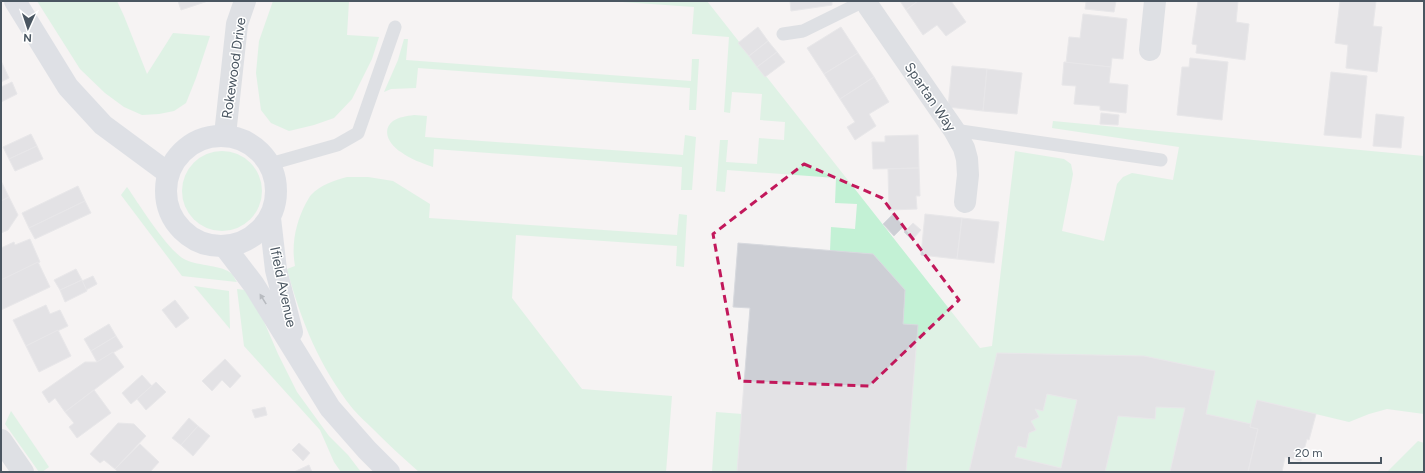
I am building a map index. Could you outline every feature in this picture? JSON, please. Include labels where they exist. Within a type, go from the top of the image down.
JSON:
[{"type":"street","points":[[15,1],[68,87],[103,125],[168,173]]},
{"type":"street","name":"Rokewood Drive","points":[[225,135],[237,24],[244,1]]},
{"type":"street","name":"Spartan Way","points":[[865,1],[954,130],[964,148],[967,159],[968,175],[966,202]]},
{"type":"street","points":[[1150,50],[1155,1]]},
{"type":"street","points":[[225,135],[243,140],[258,150],[270,164],[276,182],[276,200],[270,218],[258,232],[243,242],[225,247],[207,245],[190,238],[177,225],[168,210],[165,192],[168,173],[176,157],[188,146],[206,137],[225,135]]},
{"type":"street","name":"Ifield Avenue","points":[[270,218],[276,270],[298,356]]},
{"type":"street","name":"Ifield Avenue","points":[[225,247],[254,284],[330,408],[367,450],[389,472]]},
{"type":"street","points":[[1,440],[23,472]]},
{"type":"lane","points":[[783,34],[808,29],[865,1]]},
{"type":"lane","points":[[270,164],[338,145],[358,133],[395,27]]},
{"type":"lane","points":[[954,130],[1161,160]]},
{"type":"highlighted area","points":[[804,164],[882,198],[959,300],[869,386],[740,381],[713,234]]},
{"type":"green space","points":[[37,1],[117,1],[147,74],[173,33],[210,36],[186,103],[174,111],[159,114],[142,115],[124,107],[105,93],[80,69]]},
{"type":"green space","points":[[273,1],[349,1],[347,35],[379,37],[372,59],[352,99],[334,118],[289,131],[271,123],[261,110],[256,73],[259,41]]},
{"type":"green space","points":[[608,1],[707,1],[980,348],[992,346],[1015,151],[1064,159],[1071,164],[1073,174],[1062,231],[1104,241],[1117,184],[1123,177],[1132,173],[1173,180],[1179,147],[1052,128],[1053,121],[1424,156],[1424,414],[1387,409],[1349,422],[1257,400],[1251,424],[1206,414],[1215,371],[1144,356],[997,353],[969,472],[906,472],[918,325],[903,324],[905,290],[873,254],[830,251],[831,227],[855,229],[857,204],[835,203],[836,178],[727,170],[725,192],[716,191],[720,140],[728,140],[726,162],[757,164],[759,138],[784,140],[785,122],[760,120],[762,94],[732,92],[730,113],[724,112],[729,37],[692,34],[694,7]]},
{"type":"green space","points":[[404,39],[408,39],[406,60],[691,81],[692,59],[699,59],[696,110],[689,110],[690,88],[418,68],[416,88],[391,89],[384,92],[398,60]]},
{"type":"green space","points":[[414,115],[427,116],[425,137],[683,155],[685,135],[696,137],[692,190],[681,190],[682,167],[434,149],[433,167],[416,161],[397,149],[388,138],[387,129],[393,121]]},
{"type":"green space","points":[[222,151],[237,154],[250,163],[259,176],[262,191],[259,206],[250,219],[237,228],[222,231],[207,228],[194,219],[185,206],[182,191],[185,176],[194,163],[207,154]]},
{"type":"green space","points":[[347,177],[368,177],[393,181],[430,204],[429,218],[677,235],[679,214],[687,215],[684,267],[676,266],[677,246],[516,235],[512,298],[582,389],[672,396],[666,472],[419,472],[401,456],[355,412],[330,376],[305,325],[287,269],[295,266],[295,233],[302,210],[310,197],[315,191],[323,186]]},
{"type":"green space","points":[[127,187],[146,216],[179,256],[191,262],[217,267],[228,271],[233,275],[237,282],[182,276],[121,195]]},
{"type":"green space","points":[[194,286],[229,291],[230,329]]},
{"type":"green space","points":[[237,289],[245,290],[262,317],[297,392],[329,436],[348,455],[361,472],[341,472],[334,462],[320,430],[244,346]]},
{"type":"green space","points":[[1047,394],[1077,400],[1061,468],[1015,457],[1018,446],[1025,448],[1029,433],[1036,430],[1031,421],[1039,417],[1035,409],[1043,411]]},
{"type":"green space","points":[[1156,407],[1185,408],[1170,472],[1105,472],[1118,416],[1155,419]]},
{"type":"green space","points":[[11,411],[49,467],[42,472],[39,472],[5,424]]},
{"type":"green space","points":[[716,412],[742,414],[737,472],[712,472]]},
{"type":"green space","points":[[1418,441],[1424,443],[1424,472],[1387,472]]},
{"type":"building","points":[[178,1],[208,1],[181,10]]},
{"type":"building","points":[[790,1],[832,1],[832,5],[791,11]]},
{"type":"building","points":[[900,1],[918,1],[906,10]]},
{"type":"building","points":[[918,1],[951,1],[966,22],[946,36],[937,25],[923,35],[906,10]]},
{"type":"building","points":[[1072,1],[1116,1],[1114,12],[1085,9],[1086,2]]},
{"type":"building","points":[[1198,1],[1238,1],[1236,22],[1249,24],[1245,60],[1196,53],[1197,45],[1192,44]]},
{"type":"building","points":[[1340,1],[1376,1],[1373,26],[1382,27],[1377,72],[1346,68],[1348,45],[1335,43]]},
{"type":"building","points":[[1083,14],[1127,19],[1123,59],[1112,58],[1111,67],[1066,63],[1069,37],[1080,38]]},
{"type":"building","points":[[758,27],[768,41],[749,56],[738,43]]},
{"type":"building","points":[[841,27],[858,53],[824,74],[807,48]]},
{"type":"building","points":[[768,41],[777,52],[757,67],[749,56]]},
{"type":"building","points":[[777,52],[785,62],[765,77],[757,67]]},
{"type":"building","points":[[858,53],[874,77],[840,99],[824,74]]},
{"type":"building","points":[[1190,58],[1228,62],[1222,120],[1177,115],[1182,67],[1189,67]]},
{"type":"building","points":[[1,61],[9,78],[1,82]]},
{"type":"building","points":[[1064,62],[1111,67],[1109,83],[1128,85],[1126,113],[1100,110],[1100,106],[1074,104],[1076,86],[1062,85]]},
{"type":"building","points":[[952,66],[987,69],[983,111],[948,107]]},
{"type":"building","points":[[987,69],[1022,73],[1017,114],[983,111]]},
{"type":"building","points":[[1331,72],[1367,76],[1361,138],[1324,135]]},
{"type":"building","points":[[874,77],[889,102],[869,114],[876,126],[855,140],[847,127],[855,122],[840,99]]},
{"type":"building","points":[[12,82],[17,94],[1,102],[1,87]]},
{"type":"building","points":[[1101,113],[1119,115],[1118,125],[1100,124]]},
{"type":"building","points":[[1376,114],[1404,117],[1401,148],[1373,146]]},
{"type":"building","points":[[31,134],[37,146],[9,159],[3,147]]},
{"type":"building","points":[[918,135],[919,168],[873,169],[872,142],[885,142],[885,136]]},
{"type":"building","points":[[37,146],[43,159],[15,171],[9,159]]},
{"type":"building","points":[[919,168],[920,196],[916,196],[917,209],[889,210],[888,169]]},
{"type":"building","points":[[1,181],[9,197],[1,201]]},
{"type":"building","points":[[78,186],[85,201],[29,228],[22,213]]},
{"type":"building","points":[[9,197],[18,215],[8,230],[1,233],[1,201]]},
{"type":"building","points":[[85,201],[91,213],[35,239],[29,228]]},
{"type":"building","points":[[893,214],[904,226],[894,236],[883,224]]},
{"type":"building","points":[[925,214],[962,218],[957,259],[921,255]]},
{"type":"building","points":[[962,218],[999,222],[994,263],[957,259]]},
{"type":"building","points":[[913,223],[921,230],[912,240],[904,232]]},
{"type":"building","points":[[30,239],[40,262],[1,280],[1,248],[14,242],[15,245]]},
{"type":"building","points":[[738,243],[873,254],[905,290],[903,324],[918,325],[906,472],[737,472],[750,308],[733,307]]},
{"type":"building","points":[[38,262],[50,287],[1,310],[1,280]]},
{"type":"building","points":[[76,269],[82,280],[60,290],[54,280]]},
{"type":"building","points":[[93,276],[97,284],[86,290],[82,281]]},
{"type":"building","points":[[82,280],[87,291],[65,302],[60,290]]},
{"type":"building","points":[[175,300],[189,318],[176,328],[162,310]]},
{"type":"building","points":[[46,305],[50,314],[60,310],[68,326],[26,346],[13,320]]},
{"type":"building","points":[[109,324],[116,336],[91,351],[84,339]]},
{"type":"building","points":[[58,330],[71,356],[39,372],[26,346]]},
{"type":"building","points":[[116,336],[123,347],[97,362],[91,351]]},
{"type":"building","points":[[113,352],[124,367],[65,412],[55,398],[49,403],[42,392],[85,362],[97,362]]},
{"type":"building","points":[[997,353],[1144,356],[1215,371],[1206,414],[1251,424],[1250,427],[1258,429],[1248,472],[1170,472],[1185,408],[1156,407],[1155,419],[1118,416],[1105,472],[969,472]],"holes":[[[1047,394],[1077,400],[1061,468],[1015,457],[1018,446],[1026,448],[1029,433],[1036,430],[1031,421],[1039,417],[1035,409],[1043,411]]]},
{"type":"building","points":[[225,359],[241,376],[230,388],[222,380],[212,391],[202,381]]},
{"type":"building","points":[[142,375],[152,386],[131,404],[122,393]]},
{"type":"building","points":[[156,382],[166,392],[146,410],[137,399]]},
{"type":"building","points":[[94,390],[111,413],[77,438],[69,427],[74,423],[65,412]]},
{"type":"building","points":[[1257,400],[1316,414],[1309,440],[1307,439],[1301,461],[1285,457],[1282,472],[1248,472],[1258,429],[1250,427]]},
{"type":"building","points":[[265,407],[267,415],[255,418],[252,410]]},
{"type":"building","points":[[189,418],[198,426],[181,445],[172,438]]},
{"type":"building","points":[[118,423],[134,424],[146,436],[115,469],[104,460],[100,463],[90,454]]},
{"type":"building","points":[[198,426],[210,436],[193,456],[181,445]]},
{"type":"building","points":[[299,443],[310,453],[303,461],[292,450]]},
{"type":"building","points":[[140,444],[159,462],[150,472],[118,472],[115,469]]},
{"type":"building","points":[[309,465],[312,472],[294,472]]}]
